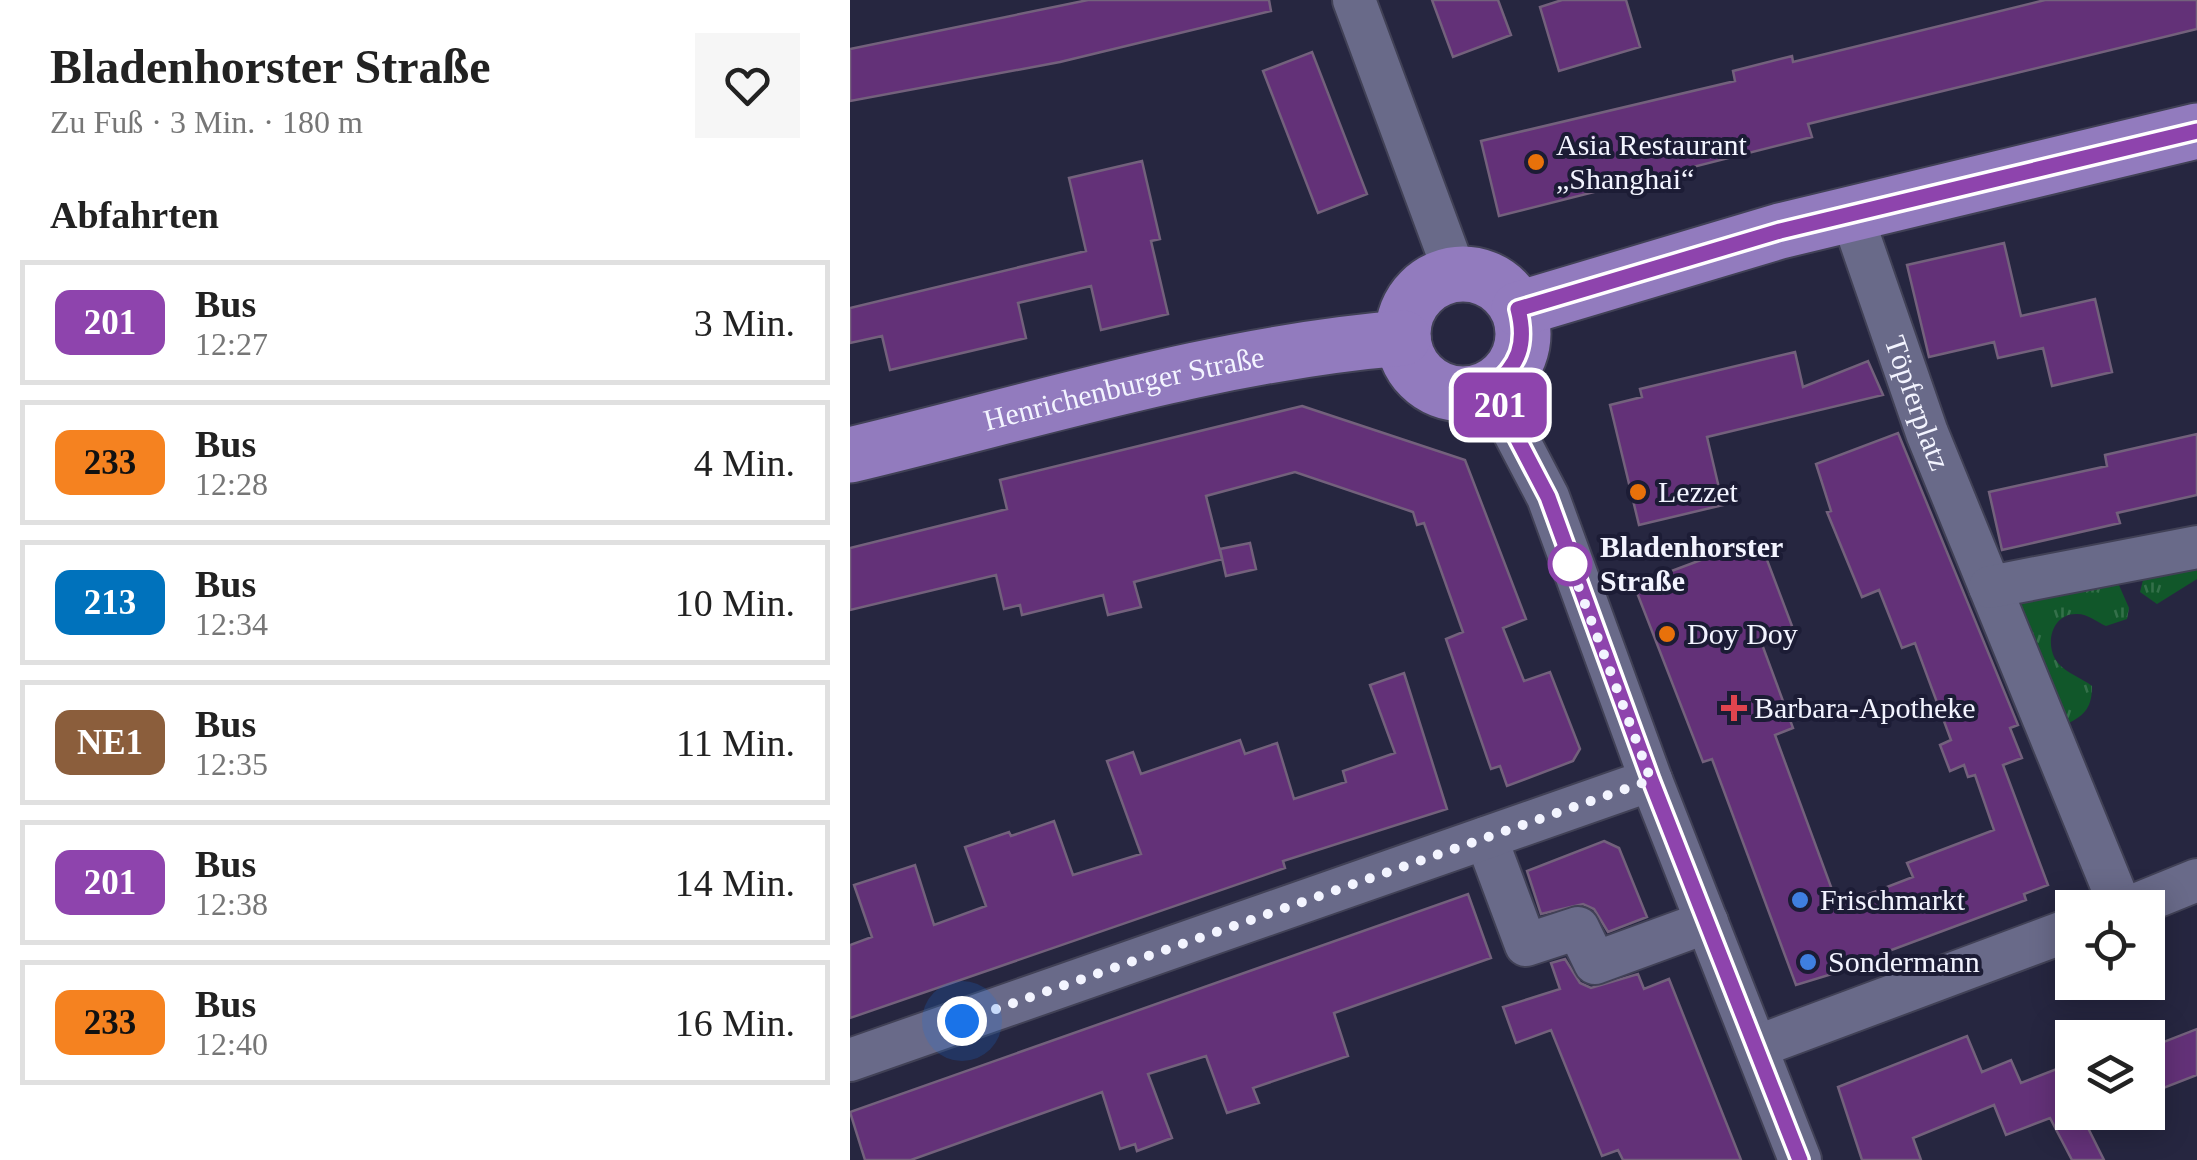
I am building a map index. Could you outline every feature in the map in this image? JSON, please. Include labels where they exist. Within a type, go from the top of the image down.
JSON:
[{"type":"main road","points":[[1518,309],[1762,236],[2197,131]]},
{"type":"main road","points":[[1455,273],[1481,276],[1504,288],[1518,309],[1524,331],[1520,354],[1509,373],[1491,388],[1468,394],[1444,391],[1424,380],[1409,360],[1403,338],[1405,315],[1416,295],[1434,280],[1455,273]]},
{"type":"main road","name":"Henrichenburger Straße","points":[[850,455],[1178,376],[1352,342],[1403,338]]},
{"type":"street","points":[[1354,0],[1455,273]]},
{"type":"street","name":"Töpferplatz","points":[[1852,216],[1910,390],[1990,587],[2099,834],[2118,890]]},
{"type":"street","points":[[1491,388],[1548,497],[1651,780],[1800,1160]]},
{"type":"street","points":[[1990,587],[2197,547]]},
{"type":"street","points":[[850,1060],[1651,780]]},
{"type":"street","points":[[1486,838],[1526,945],[1578,928],[1595,963],[1707,922]]},
{"type":"street","name":"Töpferplatz","points":[[2162,890],[2190,877]]},
{"type":"street","points":[[1756,1048],[2055,935]]},
{"type":"green space","points":[[2197,566],[2197,579],[2157,604],[2140,592],[2144,576]]},
{"type":"green space","points":[[2118,583],[2129,608],[2127,619],[2106,626],[2084,615],[2067,615],[2052,632],[2051,648],[2058,663],[2092,686],[2087,709],[2067,724],[2020,606],[2025,601]]},
{"type":"building","points":[[1088,0],[1269,0],[1271,11],[1060,62],[850,101],[850,49]]},
{"type":"building","points":[[1432,0],[1498,0],[1511,35],[1453,57]]},
{"type":"building","points":[[1562,0],[1626,0],[1640,47],[1559,71],[1540,7]]},
{"type":"building","points":[[2045,0],[2197,0],[2197,29],[1808,124],[1812,137],[1499,216],[1481,141],[1735,81],[1733,71],[1792,56],[1793,62]]},
{"type":"building","points":[[1312,52],[1367,194],[1318,213],[1263,71]]},
{"type":"building","points":[[1142,161],[1160,239],[1151,241],[1168,314],[1101,330],[1091,286],[1018,303],[1026,338],[890,370],[882,336],[850,343],[850,308],[1086,251],[1069,178]]},
{"type":"building","points":[[2004,243],[2021,316],[2095,299],[2112,372],[2052,386],[2043,348],[1998,358],[1994,342],[1929,357],[1907,265]]},
{"type":"building","points":[[1795,352],[1803,387],[1868,361],[1883,395],[1707,437],[1723,505],[1639,525],[1610,405],[1642,397],[1640,389]]},
{"type":"building","points":[[1302,406],[1465,460],[1526,619],[1503,628],[1524,681],[1550,672],[1580,749],[1573,761],[1507,786],[1500,766],[1491,769],[1446,639],[1463,632],[1424,523],[1417,525],[1413,512],[1295,472],[1206,496],[1222,559],[1134,582],[1141,607],[1108,615],[1103,595],[1022,615],[1020,605],[1004,609],[996,575],[850,610],[850,548],[1007,509],[1000,480]]},
{"type":"building","points":[[1898,433],[2018,725],[2010,728],[2022,758],[2003,765],[2048,885],[2024,894],[2026,900],[1886,952],[1888,957],[1796,985],[1712,759],[1703,762],[1634,585],[1733,548],[1734,554],[1761,544],[1792,626],[1760,639],[1793,728],[1775,735],[1838,906],[1913,877],[1907,863],[1994,830],[1975,775],[1968,777],[1964,765],[1950,771],[1940,745],[1951,740],[1915,643],[1902,648],[1879,590],[1862,597],[1827,512],[1831,511],[1816,464]]},
{"type":"building","points":[[2197,434],[2197,495],[2117,513],[2120,523],[2002,550],[1989,492],[2107,466],[2105,455]]},
{"type":"building","points":[[1250,543],[1256,569],[1226,576],[1220,549]]},
{"type":"building","points":[[1404,673],[1447,809],[1283,861],[1285,868],[850,1018],[850,945],[872,937],[854,885],[915,865],[934,925],[986,906],[965,847],[1054,821],[1073,875],[1141,854],[1107,761],[1133,752],[1141,774],[1240,740],[1245,754],[1277,743],[1294,799],[1346,782],[1343,771],[1395,753],[1370,685]]},
{"type":"building","points":[[1604,841],[1619,848],[1647,917],[1608,932],[1594,909],[1583,904],[1541,914],[1527,871]]},
{"type":"building","points":[[1468,894],[1491,958],[1334,1013],[1348,1056],[1253,1088],[1259,1103],[1227,1113],[1206,1056],[1148,1074],[1172,1138],[1137,1151],[1135,1144],[1120,1149],[1102,1092],[911,1160],[865,1160],[850,1112]]},
{"type":"building","points":[[1565,959],[1580,983],[1591,988],[1638,974],[1644,989],[1669,979],[1741,1160],[1623,1160],[1618,1150],[1602,1156],[1551,1030],[1516,1043],[1503,1007],[1560,989],[1551,963]]},
{"type":"building","points":[[2197,1029],[2197,1075],[2165,1087],[2165,1041]]},
{"type":"building","points":[[1967,1036],[1982,1072],[2011,1060],[2021,1083],[2055,1070],[2055,1128],[2050,1118],[2006,1135],[1994,1105],[1913,1138],[1921,1160],[1862,1160],[1838,1087]]},
{"type":"building","points":[[2056,1130],[2089,1130],[2104,1160],[2072,1160]]},
{"type":"bus line","name":"201","points":[[1800,1160],[1651,780],[1548,497],[1491,388],[1509,373],[1520,354],[1524,331],[1518,309],[1780,231],[2197,131]]},
{"type":"place","name":"Asia Restaurant „Shanghai“","points":[[1536,162]]},
{"type":"place","name":"Lezzet","points":[[1638,492]]},
{"type":"place","name":"Bladenhorster Straße","points":[[1570,564]]},
{"type":"place","name":"Doy Doy","points":[[1667,634]]},
{"type":"place","name":"Barbara-Apotheke","points":[[1734,708]]},
{"type":"place","name":"Frischmarkt","points":[[1800,900]]},
{"type":"place","name":"Sondermann","points":[[1808,962]]},
{"type":"route","points":[[962,1021],[1651,780],[1570,564]]}]
